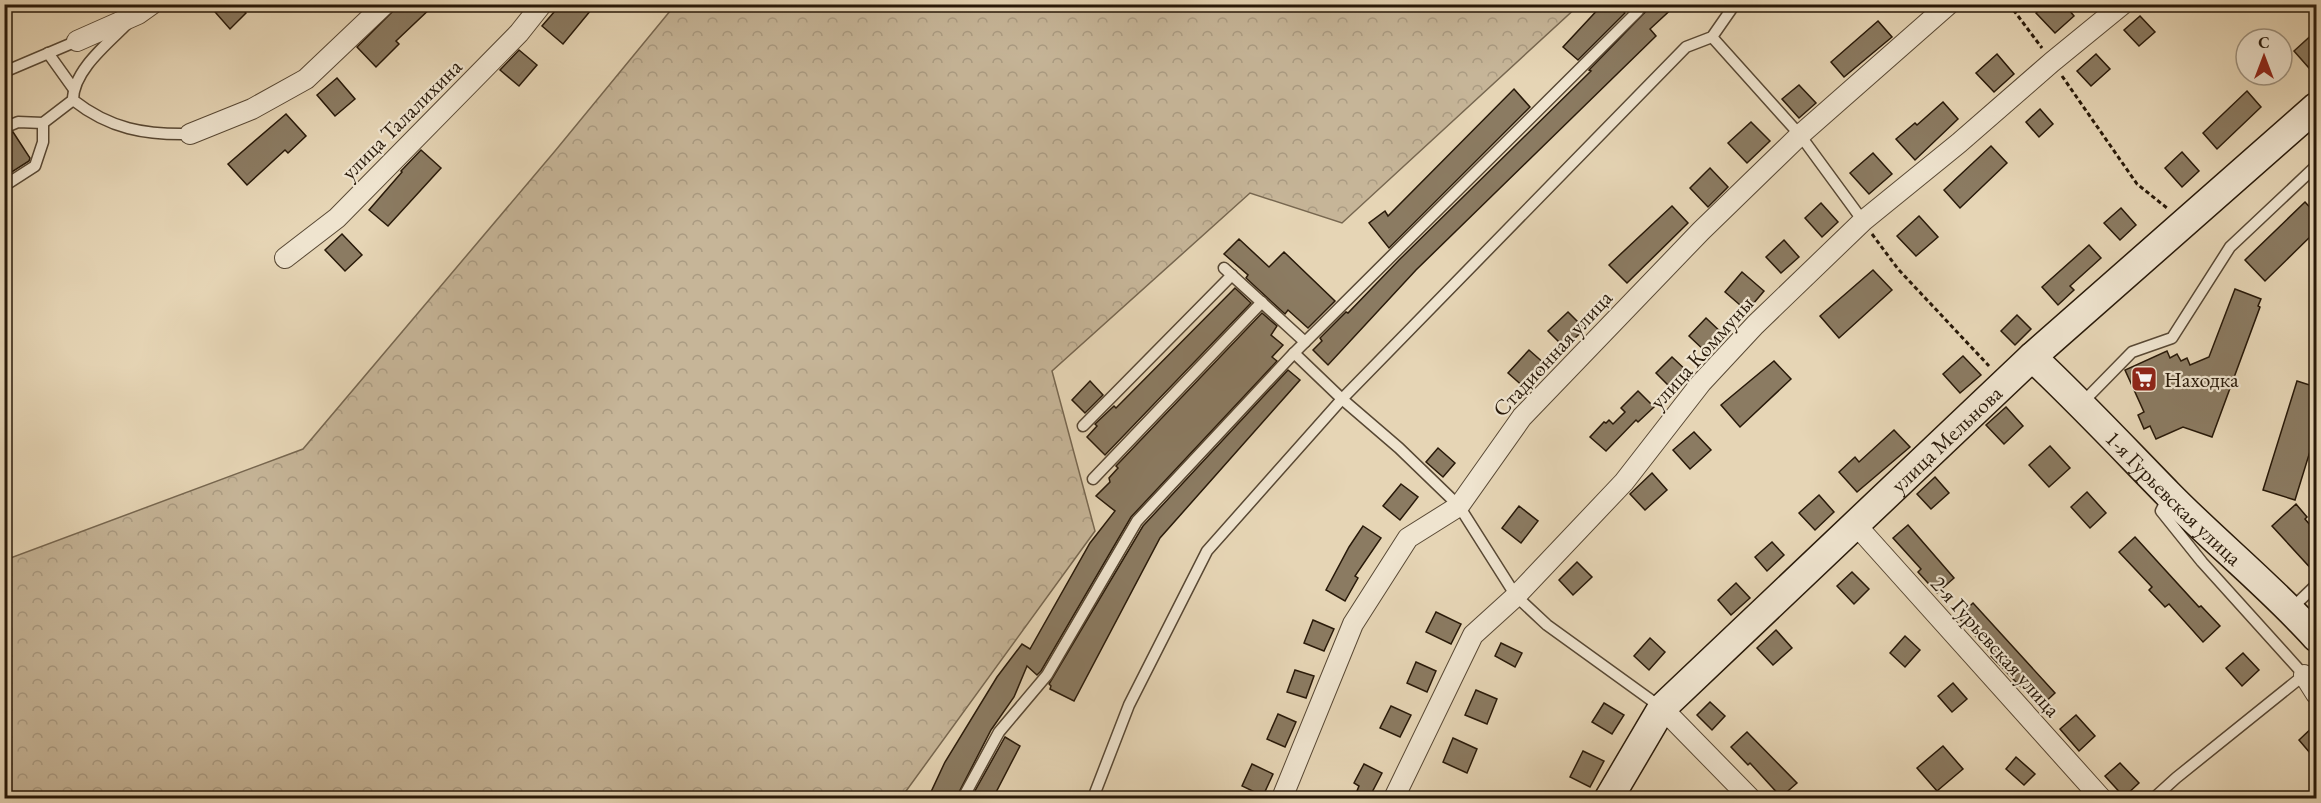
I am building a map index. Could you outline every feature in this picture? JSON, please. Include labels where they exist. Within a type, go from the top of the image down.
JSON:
[{"type":"main road","name":"улица Мельнова","points":[[1609,798],[1662,708],[2032,357],[2316,106]]},
{"type":"main road","name":"1-я Гурьевская улица","points":[[2032,357],[2081,403],[2169,495],[2291,609],[2316,637]]},
{"type":"street","points":[[190,134],[252,109],[306,79],[385,4]]},
{"type":"street","name":"улица Талалихина","points":[[285,258],[345,209],[519,33],[542,4]]},
{"type":"street","name":"Стадионная улица","points":[[1282,798],[1353,624],[1407,538],[1459,506],[1522,417],[1701,231],[1800,135],[1949,4]]},
{"type":"street","name":"улица Коммуны","points":[[1394,798],[1473,635],[1516,596],[1624,482],[1701,382],[1755,325],[1863,221],[2123,4]]},
{"type":"street","points":[[77,41],[145,9]]},
{"type":"street","name":"2-я Гурьевская улица","points":[[1856,525],[2101,798]]},
{"type":"street","points":[[2304,675],[2316,694]]},
{"type":"street","points":[[1662,708],[1750,798]]},
{"type":"lane","points":[[963,798],[999,732],[1047,675],[1137,521],[1294,353],[1638,11],[1642,4]]},
{"type":"lane","points":[[1093,798],[1129,705],[1207,551],[1342,399],[1686,47],[1713,37],[1735,4]]},
{"type":"lane","points":[[73,100],[73,88],[95,56],[145,9]]},
{"type":"lane","points":[[1713,37],[1800,135],[1863,221]]},
{"type":"lane","points":[[4,72],[77,41]]},
{"type":"lane","points":[[48,53],[73,88]]},
{"type":"lane","points":[[73,100],[87,110],[119,126],[154,135],[190,134]]},
{"type":"lane","points":[[4,128],[18,122],[43,123],[73,100]]},
{"type":"lane","points":[[4,186],[35,166],[43,142],[43,123]]},
{"type":"lane","points":[[2081,403],[2132,352],[2172,338],[2230,248],[2316,166]]},
{"type":"lane","points":[[1083,426],[1228,271],[1305,342]]},
{"type":"lane","points":[[1093,479],[1262,302]]},
{"type":"lane","points":[[1294,353],[1342,399],[1399,447],[1459,506],[1516,596],[1547,625],[1662,708]]},
{"type":"lane","points":[[2154,798],[2304,675],[2202,562],[2161,511],[2169,495]]},
{"type":"lane","points":[[2291,609],[2316,585]]},
{"type":"path","points":[[2009,4],[2137,184],[2185,222]]},
{"type":"path","points":[[1863,221],[1898,269],[2005,383]]},
{"type":"green space","points":[[1067,4],[1069,8],[1075,4],[1579,5],[1342,223],[1250,193],[1052,371],[1095,531],[901,798],[5,798],[5,560],[303,449],[675,5]]},
{"type":"building","points":[[208,4],[238,4],[246,13],[230,29]]},
{"type":"building","points":[[400,4],[435,4],[396,41],[399,44],[376,67],[357,47]]},
{"type":"building","points":[[561,4],[596,4],[563,44],[542,26]]},
{"type":"building","points":[[1603,4],[1617,4],[1625,13],[1578,60],[1563,47]]},
{"type":"building","points":[[1653,4],[1677,4],[1650,29],[1656,36],[1416,270],[1328,365],[1313,350],[1322,341],[1320,338],[1346,312],[1348,313],[1591,71],[1589,70]]},
{"type":"building","points":[[2046,4],[2064,4],[2074,16],[2055,33],[2036,13]]},
{"type":"building","points":[[2140,16],[2155,32],[2139,46],[2124,30]]},
{"type":"building","points":[[1878,21],[1892,37],[1844,77],[1831,62]]},
{"type":"building","points":[[2316,31],[2316,76],[2294,51]]},
{"type":"building","points":[[519,50],[537,65],[519,86],[500,70]]},
{"type":"building","points":[[1997,54],[2014,74],[1994,92],[1976,73]]},
{"type":"building","points":[[2096,54],[2110,69],[2091,86],[2077,71]]},
{"type":"building","points":[[337,78],[355,99],[335,116],[317,95]]},
{"type":"building","points":[[1799,85],[1816,103],[1799,118],[1782,99]]},
{"type":"building","points":[[1514,89],[1530,107],[1389,248],[1369,223],[1385,211],[1388,216]]},
{"type":"building","points":[[2247,91],[2261,107],[2217,149],[2203,133]]},
{"type":"building","points":[[1943,102],[1958,119],[1915,160],[1896,139],[1915,123],[1917,125]]},
{"type":"building","points":[[2040,109],[2053,124],[2039,137],[2026,122]]},
{"type":"building","points":[[286,114],[306,136],[288,153],[285,150],[247,185],[228,164]]},
{"type":"building","points":[[1751,122],[1770,141],[1747,163],[1728,143]]},
{"type":"building","points":[[13,132],[30,158],[29,161],[4,177],[4,135]]},
{"type":"building","points":[[1991,146],[2007,163],[1960,208],[1944,190]]},
{"type":"building","points":[[421,150],[441,168],[388,226],[369,210]]},
{"type":"building","points":[[2182,152],[2199,171],[2182,187],[2165,168]]},
{"type":"building","points":[[1873,153],[1892,174],[1869,194],[1850,173]]},
{"type":"building","points":[[1710,168],[1728,187],[1708,207],[1690,188]]},
{"type":"building","points":[[2305,202],[2316,214],[2316,231],[2265,281],[2245,260]]},
{"type":"building","points":[[1821,203],[1838,222],[1822,237],[1805,218]]},
{"type":"building","points":[[1672,206],[1688,223],[1627,283],[1609,265]]},
{"type":"building","points":[[2121,208],[2136,225],[2120,240],[2104,223]]},
{"type":"building","points":[[1919,216],[1938,237],[1916,256],[1897,236]]},
{"type":"building","points":[[342,234],[362,255],[345,271],[325,250]]},
{"type":"building","points":[[1239,239],[1269,267],[1284,252],[1335,301],[1308,328],[1288,310],[1285,314],[1246,278],[1248,275],[1224,254]]},
{"type":"building","points":[[1784,240],[1799,257],[1781,273],[1766,257]]},
{"type":"building","points":[[2089,245],[2101,258],[2070,286],[2074,290],[2058,305],[2042,287]]},
{"type":"building","points":[[1873,270],[1892,290],[1839,338],[1820,316]]},
{"type":"building","points":[[1742,272],[1764,291],[1747,311],[1725,292]]},
{"type":"building","points":[[1235,288],[1251,303],[1105,455],[1087,437],[1097,426],[1095,424],[1114,406],[1116,408]]},
{"type":"building","points":[[2235,289],[2261,299],[2258,306],[2260,307],[2212,437],[2183,427],[2156,439],[2150,426],[2144,429],[2138,415],[2144,412],[2125,370],[2167,351],[2170,358],[2177,354],[2181,361],[2187,358],[2190,365],[2209,357]]},
{"type":"building","points":[[1568,312],[1585,329],[1567,345],[1562,345],[1548,331]]},
{"type":"building","points":[[1262,313],[1277,326],[1271,335],[1283,345],[1272,357],[1277,361],[1131,517],[1041,671],[1037,675],[1027,666],[1014,697],[991,730],[956,798],[943,798],[931,792],[945,762],[997,677],[1022,644],[1030,649],[1090,543],[1115,511],[1096,496],[1110,482],[1109,478],[1118,468],[1116,466]]},
{"type":"building","points":[[2017,315],[2031,329],[2015,345],[2001,331]]},
{"type":"building","points":[[1706,318],[1724,335],[1707,353],[1689,336]]},
{"type":"building","points":[[1529,350],[1546,365],[1525,388],[1508,373]]},
{"type":"building","points":[[1963,356],[1981,375],[1960,393],[1943,374]]},
{"type":"building","points":[[1672,357],[1690,374],[1673,390],[1656,373]]},
{"type":"building","points":[[1774,361],[1791,379],[1740,427],[1721,405]]},
{"type":"building","points":[[1288,370],[1300,380],[1160,538],[1074,701],[1050,689],[1049,684],[1143,526]]},
{"type":"building","points":[[1090,381],[1103,395],[1085,413],[1072,400]]},
{"type":"building","points":[[2297,381],[2316,387],[2316,418],[2313,429],[2316,432],[2295,500],[2263,490]]},
{"type":"building","points":[[1638,391],[1654,407],[1638,422],[1636,420],[1606,451],[1590,437],[1604,422],[1609,420],[1613,424],[1625,412],[1621,408]]},
{"type":"building","points":[[2006,407],[2023,426],[2004,444],[1986,425]]},
{"type":"building","points":[[1894,430],[1910,447],[1857,492],[1839,472],[1855,457],[1859,462]]},
{"type":"building","points":[[1694,432],[1711,450],[1690,469],[1673,450]]},
{"type":"building","points":[[2050,446],[2070,468],[2049,487],[2029,465]]},
{"type":"building","points":[[1438,448],[1455,463],[1443,477],[1426,462]]},
{"type":"building","points":[[1652,473],[1667,490],[1645,510],[1630,494]]},
{"type":"building","points":[[1935,477],[1949,493],[1931,509],[1917,494]]},
{"type":"building","points":[[1401,484],[1418,497],[1400,520],[1383,506]]},
{"type":"building","points":[[2087,492],[2106,513],[2090,528],[2071,507]]},
{"type":"building","points":[[1819,495],[1834,512],[1815,530],[1799,513]]},
{"type":"building","points":[[2296,504],[2316,532],[2316,574],[2272,526]]},
{"type":"building","points":[[1519,506],[1538,521],[1521,543],[1502,528]]},
{"type":"building","points":[[1908,525],[1954,578],[1937,593],[1918,572],[1921,569],[1893,538]]},
{"type":"building","points":[[1363,526],[1381,538],[1355,576],[1358,578],[1345,601],[1326,590]]},
{"type":"building","points":[[2135,537],[2199,607],[2201,606],[2220,626],[2203,642],[2169,604],[2165,607],[2149,590],[2152,587],[2119,552]]},
{"type":"building","points":[[1772,542],[1784,555],[1767,571],[1755,557]]},
{"type":"building","points":[[1577,562],[1592,577],[1573,595],[1559,580]]},
{"type":"building","points":[[1852,572],[1869,589],[1854,604],[1837,586]]},
{"type":"building","points":[[1736,583],[1750,598],[1731,615],[1718,600]]},
{"type":"building","points":[[1973,603],[2055,693],[2040,707],[1991,656],[1992,654],[1958,617]]},
{"type":"building","points":[[1436,612],[1461,624],[1451,644],[1426,632]]},
{"type":"building","points":[[1313,620],[1334,629],[1324,651],[1304,643]]},
{"type":"building","points":[[1776,630],[1792,648],[1773,665],[1757,648]]},
{"type":"building","points":[[1905,636],[1920,650],[1905,667],[1890,653]]},
{"type":"building","points":[[1650,638],[1665,652],[1649,670],[1634,656]]},
{"type":"building","points":[[1501,643],[1522,653],[1515,667],[1495,656]]},
{"type":"building","points":[[2243,653],[2259,670],[2242,686],[2226,668]]},
{"type":"building","points":[[1416,662],[1436,671],[1427,692],[1407,683]]},
{"type":"building","points":[[1295,670],[1314,676],[1306,698],[1287,692]]},
{"type":"building","points":[[1953,683],[1967,699],[1952,712],[1938,696]]},
{"type":"building","points":[[1476,690],[1497,699],[1487,724],[1465,715]]},
{"type":"building","points":[[1710,702],[1725,716],[1712,730],[1697,715]]},
{"type":"building","points":[[1604,703],[1624,715],[1612,734],[1592,722]]},
{"type":"building","points":[[1391,706],[1411,715],[1400,737],[1380,728]]},
{"type":"building","points":[[1278,714],[1296,722],[1285,747],[1267,739]]},
{"type":"building","points":[[2076,715],[2095,736],[2079,751],[2060,729]]},
{"type":"building","points":[[2316,724],[2316,760],[2299,740]]},
{"type":"building","points":[[1747,732],[1797,783],[1781,797],[1750,763],[1748,765],[1731,747]]},
{"type":"building","points":[[1005,737],[1020,746],[993,798],[971,798]]},
{"type":"building","points":[[1453,738],[1477,749],[1467,773],[1443,762]]},
{"type":"building","points":[[1943,746],[1963,769],[1937,791],[1917,768]]},
{"type":"building","points":[[1583,751],[1604,761],[1590,787],[1570,777]]},
{"type":"building","points":[[2016,757],[2035,774],[2024,785],[2006,769]]},
{"type":"building","points":[[2120,763],[2139,783],[2124,797],[2105,776]]},
{"type":"building","points":[[1252,764],[1273,774],[1263,796],[1242,786]]},
{"type":"building","points":[[1364,764],[1382,773],[1369,798],[1354,798],[1359,786],[1354,783]]},
{"type":"place","name":"Находка","points":[[2144,379]]}]
